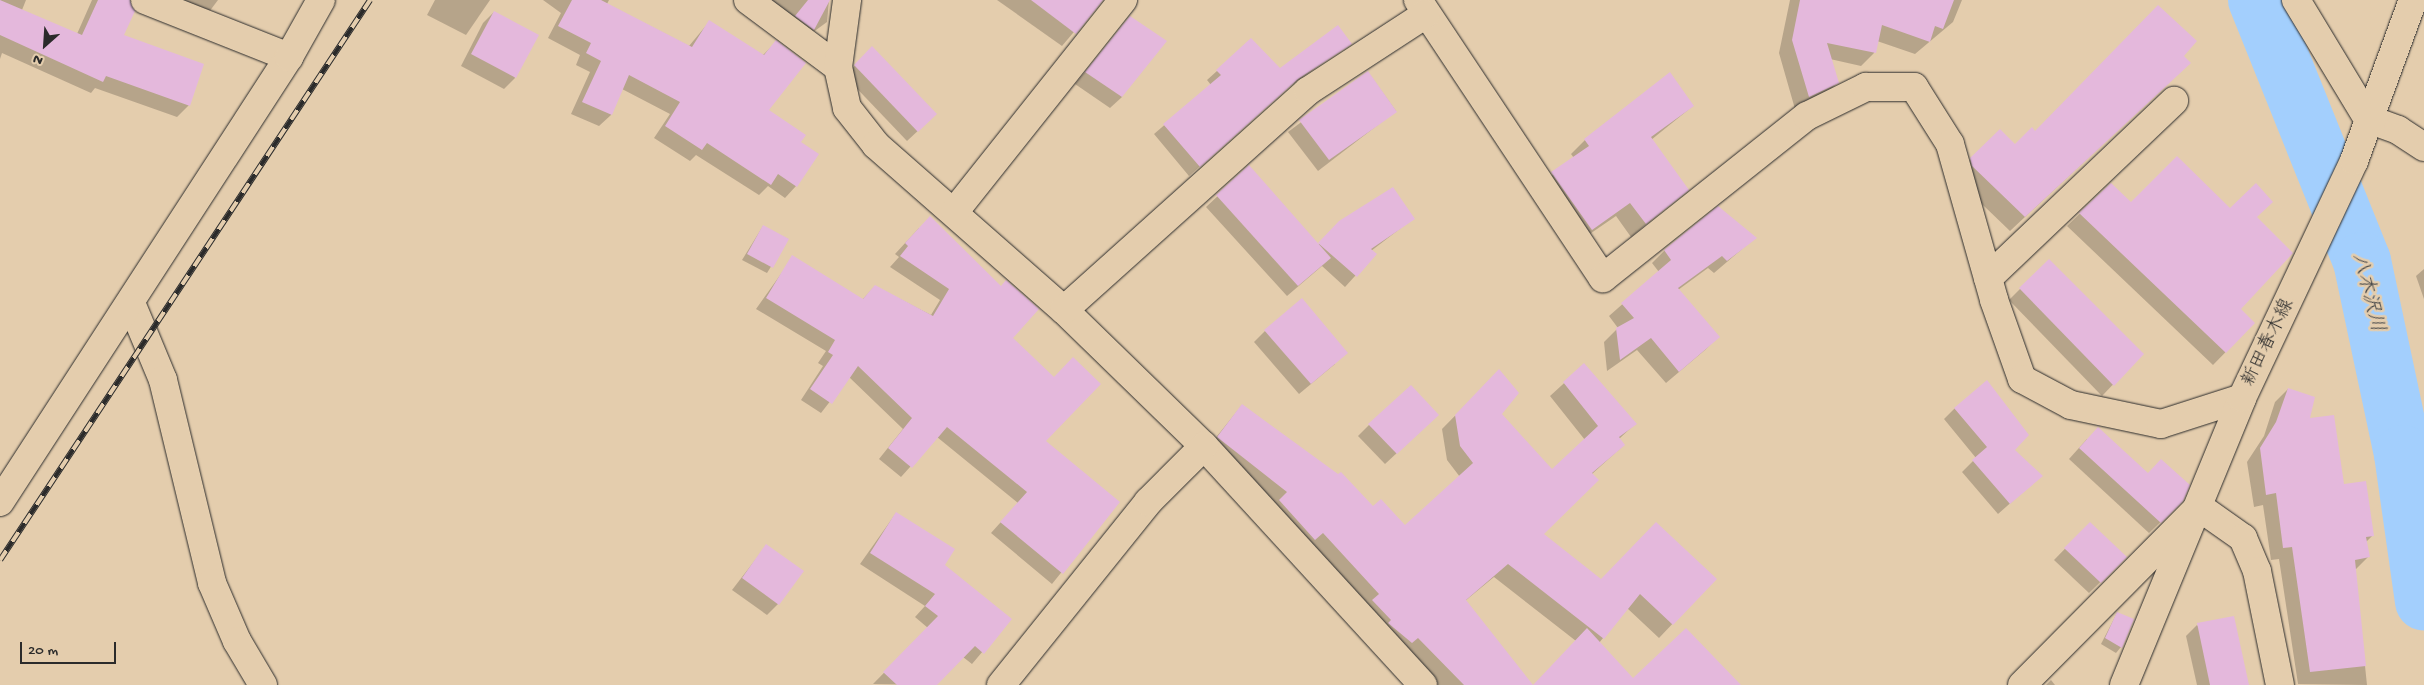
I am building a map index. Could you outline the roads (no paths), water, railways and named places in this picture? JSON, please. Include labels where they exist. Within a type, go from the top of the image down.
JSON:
[{"type":"street","points":[[146,0],[289,57]]},
{"type":"street","points":[[0,502],[289,57],[321,0]]},
{"type":"street","points":[[748,0],[838,67]]},
{"type":"street","points":[[847,0],[838,67],[847,108],[870,138],[1064,310],[1204,446],[1423,685]]},
{"type":"street","points":[[955,212],[1123,0]]},
{"type":"street","points":[[2296,0],[2368,119],[2398,130],[2424,147]]},
{"type":"street","name":"新田春木線","points":[[2124,685],[2199,507],[2242,398],[2354,161],[2413,0]]},
{"type":"street","points":[[1064,310],[1308,91],[1422,7],[1603,278],[1807,116],[1866,87],[1914,87],[1945,136],[1988,278],[2022,379],[2071,405],[2161,424],[2242,398]]},
{"type":"street","points":[[1988,278],[2174,101]]},
{"type":"street","points":[[131,303],[164,380],[212,582],[237,641],[263,685]]},
{"type":"street","points":[[1001,685],[1148,502],[1204,446]]},
{"type":"street","points":[[2022,685],[2199,507],[2243,538],[2257,571],[2280,685]]},
{"type":"waterway","name":"八木沢川","points":[[2257,0],[2362,261],[2403,454],[2424,602]]},
{"type":"railway","points":[[0,560],[370,0]]}]
